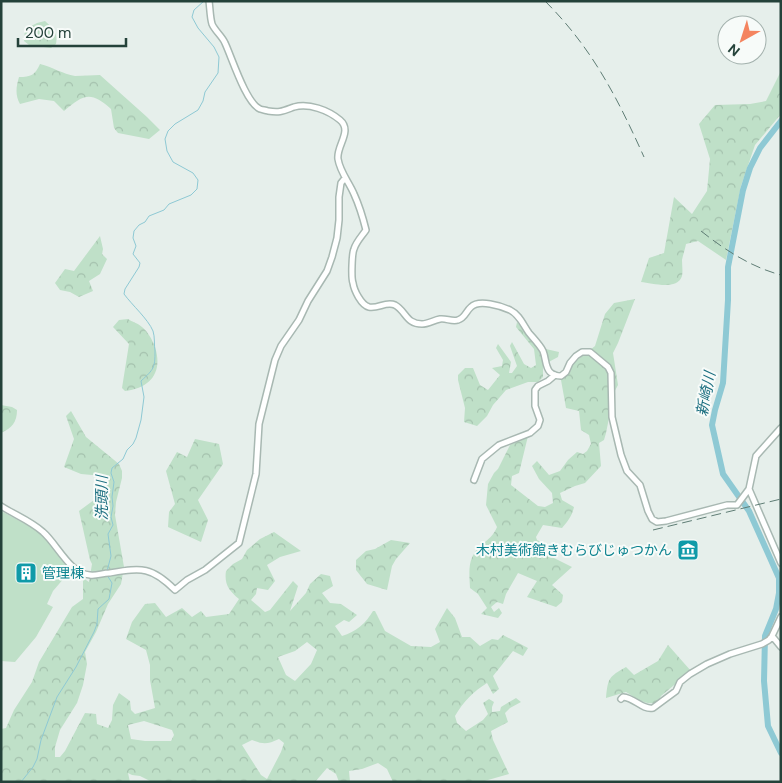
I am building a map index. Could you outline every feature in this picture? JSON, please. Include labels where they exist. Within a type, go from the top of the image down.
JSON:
[{"type":"street","points":[[209,1],[212,24],[224,41],[240,81],[254,104],[260,109],[278,112],[294,107],[316,108],[340,120],[344,126],[345,133],[338,158],[345,178],[354,193],[366,230],[353,250],[352,282],[363,303],[369,307],[394,304],[413,323],[423,324],[442,319],[459,320],[478,302],[512,311],[523,322],[527,331],[543,352],[550,372],[555,375],[561,376],[566,372],[570,363],[582,352],[590,352],[608,367],[611,373],[612,417],[621,455],[627,471],[640,485],[652,519],[657,522],[666,521],[727,505],[736,505],[749,489],[756,456],[781,428]]},
{"type":"street","points":[[1,506],[30,522],[43,532],[72,566],[82,573],[90,575],[127,570],[146,570],[165,580],[175,590],[205,570],[239,543],[256,474],[259,424],[275,360],[327,271],[332,258],[337,238],[341,183],[345,178]]},
{"type":"street","points":[[474,480],[482,459],[499,445],[530,433],[538,426],[540,420],[535,406],[535,390],[555,375]]},
{"type":"street","points":[[749,489],[781,563]]},
{"type":"street","points":[[621,699],[630,698],[650,709],[676,691],[680,682],[690,674],[707,664],[730,654],[762,644],[770,638],[781,617]]},
{"type":"street","points":[[770,638],[781,647]]},
{"type":"green space","points":[[45,21],[54,31],[56,44],[51,48],[29,45],[24,41],[25,29]]},
{"type":"green space","points":[[40,64],[75,76],[100,75],[160,130],[149,139],[118,133],[114,128],[111,109],[93,97],[82,98],[64,111],[54,101],[39,99],[20,104],[16,91],[19,77],[32,75]]},
{"type":"green space","points":[[781,71],[781,114],[755,145],[741,186],[726,260],[698,241],[686,244],[682,260],[682,276],[679,281],[670,285],[641,282],[649,258],[664,253],[674,197],[692,214],[707,191],[710,159],[699,124],[715,105],[750,104],[766,101]]},
{"type":"green space","points":[[100,236],[103,249],[102,254],[107,259],[100,274],[89,281],[93,291],[79,297],[70,292],[60,290],[55,283],[65,269],[74,271]]},
{"type":"green space","points":[[635,299],[613,353],[618,385],[610,400],[609,418],[604,440],[599,443],[601,466],[585,483],[560,493],[562,500],[574,507],[570,518],[562,528],[543,525],[536,537],[537,540],[545,544],[544,553],[572,567],[552,585],[563,595],[562,602],[556,607],[527,597],[537,581],[518,573],[506,594],[503,604],[497,602],[491,607],[494,612],[499,608],[502,613],[498,618],[481,614],[487,608],[478,594],[470,588],[470,563],[475,552],[492,535],[497,527],[486,505],[488,484],[510,445],[528,436],[519,473],[512,476],[511,485],[538,506],[545,507],[553,503],[552,493],[539,479],[532,466],[537,461],[549,475],[560,471],[577,452],[583,454],[591,444],[589,435],[581,430],[579,411],[566,408],[561,380],[558,378],[566,369],[595,346],[605,314],[614,303]]},
{"type":"green space","points":[[128,319],[140,326],[150,336],[155,347],[157,364],[153,377],[148,382],[142,386],[125,391],[122,388],[129,344],[113,327],[119,320]]},
{"type":"green space","points":[[517,322],[537,347],[559,352],[558,357],[543,365],[543,377],[538,382],[528,382],[506,390],[493,405],[487,416],[477,426],[464,422],[465,408],[458,375],[465,368],[473,368],[480,385],[488,390],[500,375],[492,368],[502,366],[503,360],[496,348],[498,344],[511,362],[509,373],[512,373],[517,366],[510,346],[512,342],[524,364],[531,368],[536,365],[534,349],[516,327]]},
{"type":"green space","points":[[1,405],[17,410],[13,424],[1,433]]},
{"type":"green space","points":[[71,411],[86,437],[119,464],[122,471],[115,515],[124,567],[121,584],[108,604],[85,652],[87,664],[83,685],[77,703],[60,730],[55,747],[55,757],[60,757],[65,751],[85,713],[96,714],[97,724],[108,728],[112,720],[113,705],[119,693],[130,701],[131,710],[135,714],[155,708],[150,680],[150,665],[146,650],[126,639],[132,622],[145,604],[155,603],[166,617],[182,608],[192,617],[201,611],[206,617],[229,614],[239,599],[228,587],[226,571],[242,559],[247,550],[260,539],[274,532],[301,551],[280,557],[267,565],[275,581],[268,590],[257,588],[256,594],[251,600],[265,612],[270,610],[293,581],[298,586],[290,611],[306,593],[310,584],[321,574],[330,576],[333,586],[322,593],[330,603],[341,604],[357,615],[349,622],[344,620],[335,626],[342,636],[360,626],[375,611],[385,631],[411,646],[431,647],[440,642],[435,629],[447,608],[455,618],[462,637],[470,637],[480,646],[492,639],[498,640],[503,635],[528,648],[523,656],[513,651],[493,676],[499,689],[493,694],[487,683],[469,697],[455,716],[457,723],[466,731],[483,720],[488,714],[483,703],[489,699],[494,702],[492,712],[500,711],[501,707],[516,698],[521,702],[505,713],[508,722],[491,731],[493,740],[509,774],[481,782],[393,782],[387,769],[378,763],[362,769],[349,771],[350,782],[339,782],[336,774],[327,768],[315,782],[152,782],[128,773],[130,782],[1,782],[1,729],[6,728],[14,710],[32,682],[39,662],[72,607],[83,599],[83,578],[89,582],[92,564],[79,511],[94,500],[103,476],[81,474],[64,467],[74,439],[66,416]],"holes":[[[307,642],[317,650],[311,664],[295,681],[286,675],[278,657],[295,651]],[[144,721],[172,730],[174,735],[171,741],[131,739],[128,725]],[[279,739],[284,743],[267,779],[261,775],[242,745],[252,740],[269,743]]]},
{"type":"green space","points":[[195,439],[219,444],[223,464],[198,500],[208,520],[201,542],[168,527],[169,512],[175,504],[166,471],[177,452],[187,457]]},
{"type":"green space","points":[[1,511],[42,535],[71,570],[53,591],[47,604],[53,607],[36,637],[15,662],[1,661]]},
{"type":"green space","points":[[391,540],[410,543],[392,566],[387,590],[367,584],[356,570],[356,560],[366,551],[375,549]]},
{"type":"green space","points":[[668,645],[691,671],[661,696],[658,702],[649,703],[626,692],[606,698],[610,678],[626,667],[634,675],[658,661]]},
{"type":"waterway","name":"洗頭川","points":[[107,571],[111,556],[108,534],[113,525],[111,517],[114,482],[111,473],[112,468],[123,459],[136,438],[144,397],[141,381],[151,371],[155,361],[154,336],[151,326],[124,294],[140,263],[133,254],[136,246],[133,238],[134,231],[149,216],[164,210],[169,204],[191,195],[197,189],[198,180],[193,173],[173,162],[167,151],[165,139],[168,131],[175,124],[198,110],[205,92],[218,73],[219,57],[192,17],[194,10],[204,1]]},
{"type":"waterway","name":"新崎川","points":[[781,121],[760,148],[750,168],[743,190],[728,267],[723,383],[712,425],[723,474],[749,511],[779,578],[776,609],[765,636],[764,681],[768,726],[781,753]]},
{"type":"waterway","name":"洗頭川","points":[[21,782],[37,759],[41,740],[57,697],[76,667],[94,632],[97,624],[98,609],[109,599],[112,583],[107,575]]},
{"type":"railway","points":[[545,1],[562,19],[590,55],[624,114],[644,157]]},
{"type":"railway","points":[[701,231],[739,257],[770,272],[781,275]]},
{"type":"railway","points":[[653,530],[781,499]]},
{"type":"place","name":"木村美術館きむらびじゅつかん","points":[[688,550]]},
{"type":"place","name":"管理棟","points":[[26,573]]}]
